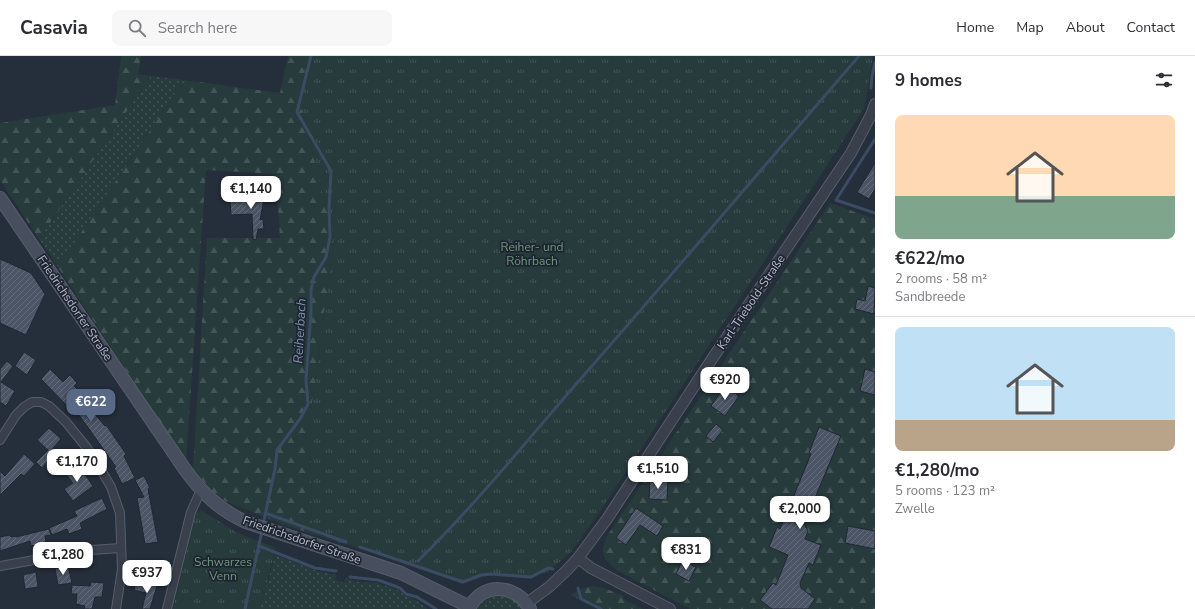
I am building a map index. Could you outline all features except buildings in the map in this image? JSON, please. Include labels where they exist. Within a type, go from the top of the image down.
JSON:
[{"type":"main road","name":"Friedrichsdorfer Straße","points":[[0,198],[180,462],[201,490],[214,503],[239,519],[257,526],[401,573],[470,608]]},
{"type":"main road","points":[[470,608],[476,598],[486,591],[500,588],[513,591],[523,599],[528,606]]},
{"type":"street","name":"Karl-Triebold-Straße","points":[[528,606],[578,558],[611,512],[851,153],[871,116],[875,104]]},
{"type":"street","points":[[0,440],[24,406],[32,402],[41,402],[49,406],[66,422],[87,448],[111,487],[120,513],[122,569],[116,609]]},
{"type":"street","points":[[167,609],[191,512],[201,490]]},
{"type":"street","points":[[0,566],[90,550],[121,548]]},
{"type":"street","points":[[578,558],[592,568],[670,609]]},
{"type":"green space","points":[[121,56],[141,56],[138,74],[151,76],[39,239],[0,180],[0,123],[115,105]]},
{"type":"green space","points":[[288,56],[315,56],[301,107],[334,239],[310,419],[312,534],[282,524],[225,501],[213,492],[193,469],[207,238],[280,238],[276,174],[206,170],[186,461],[58,267],[184,80],[280,93]]},
{"type":"green space","name":"Reiher- und Röhrbach","points":[[308,56],[873,56],[864,109],[599,513],[571,552],[549,571],[532,578],[492,575],[461,583],[374,553],[312,534],[310,419],[334,239],[298,95]]},
{"type":"green space","points":[[151,76],[184,80],[58,267],[39,239]]},
{"type":"green space","points":[[830,203],[875,219],[875,609],[690,609],[616,570],[605,559],[603,551],[605,539]]},
{"type":"green space","name":"Schwarzes Venn","points":[[201,510],[236,532],[276,548],[260,609],[173,609],[196,514]]},
{"type":"green space","points":[[275,555],[314,570],[337,575],[335,580],[344,583],[346,578],[359,582],[378,583],[398,590],[428,609],[260,609]]},
{"type":"green space","points":[[594,586],[604,588],[624,596],[623,599],[643,609],[600,609],[570,595],[586,587]]},
{"type":"green space","points":[[500,594],[513,599],[523,609],[475,609],[486,599]]},
{"type":"waterway","name":"Reiherbach","points":[[263,525],[275,469],[277,450],[300,419],[308,404],[306,380],[311,312],[311,290],[314,277],[326,257],[330,237],[329,209],[331,171],[297,112],[311,56]]},
{"type":"waterway","points":[[418,561],[460,518],[499,474],[859,56]]},
{"type":"waterway","points":[[871,88],[875,62]]},
{"type":"waterway","points":[[875,139],[836,200],[875,213]]},
{"type":"waterway","points":[[265,513],[346,542]]},
{"type":"waterway","name":"Reiherbach","points":[[245,609],[262,531]]},
{"type":"waterway","points":[[259,546],[315,568],[336,571]]},
{"type":"waterway","points":[[360,547],[463,582],[481,575],[491,574],[531,577],[548,568],[553,569]]},
{"type":"waterway","points":[[350,577],[378,580],[400,588],[406,594],[417,597],[436,609]]},
{"type":"waterway","points":[[578,588],[581,599],[601,609]]}]
